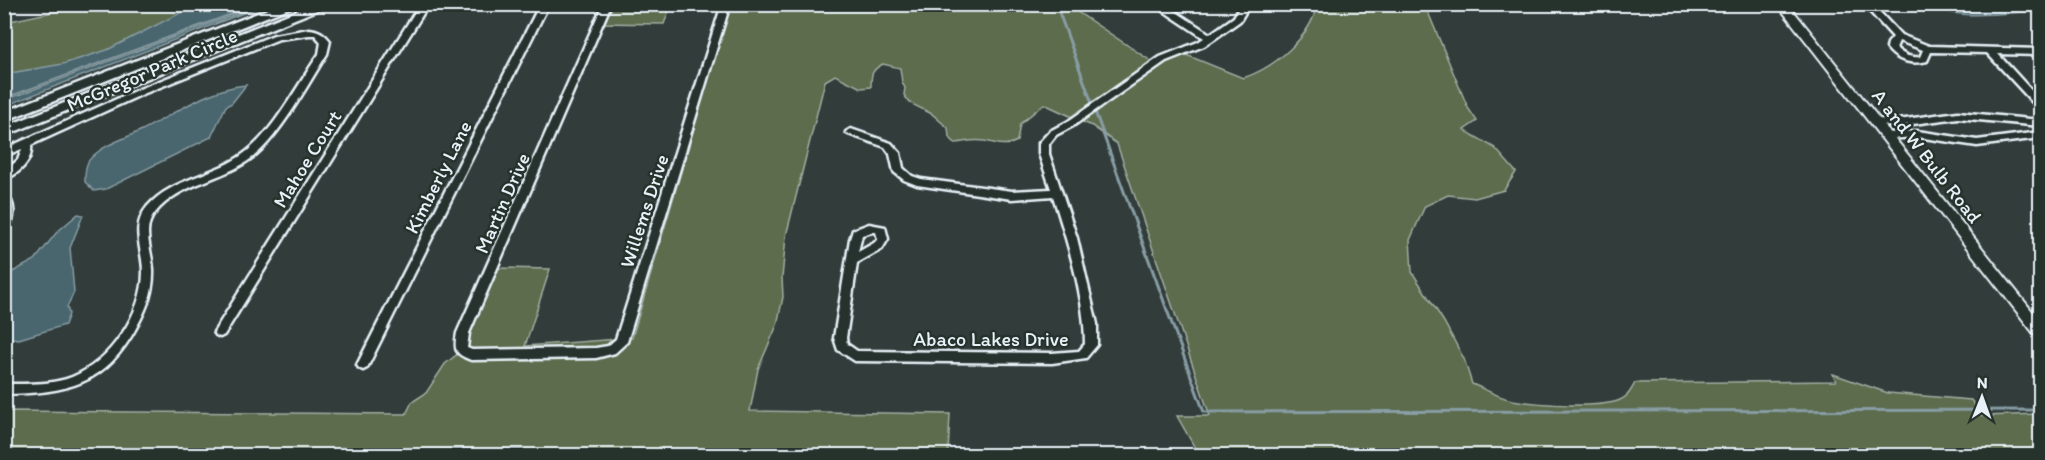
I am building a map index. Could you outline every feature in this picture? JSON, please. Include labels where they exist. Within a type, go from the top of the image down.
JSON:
[{"type":"main road","points":[[4,117],[293,4]]},
{"type":"main road","points":[[4,132],[326,4]]},
{"type":"street","name":"Mahoe Court","points":[[220,332],[425,4]]},
{"type":"street","name":"Kimberly Lane","points":[[363,365],[544,4]]},
{"type":"street","name":"Martin Drive","points":[[532,355],[471,356],[462,351],[460,342],[607,4]]},
{"type":"street","name":"Willems Drive","points":[[532,355],[596,353],[611,350],[621,342],[726,4]]},
{"type":"street","points":[[1156,4],[1210,38]]},
{"type":"street","name":"Abaco Lakes Drive","points":[[852,261],[840,338],[842,347],[855,356],[1052,358],[1082,355],[1092,345],[1092,333],[1072,238],[1044,154],[1044,143],[1053,133],[1076,120],[1169,56],[1193,49],[1210,38],[1237,19],[1246,4]]},
{"type":"street","name":"A and W Bulb Road","points":[[1782,4],[2040,332]]},
{"type":"street","points":[[1867,4],[1898,37],[1928,49],[2040,52]]},
{"type":"street","name":"McGregor Park Circle","points":[[4,153],[140,92],[277,37],[309,32],[318,33],[326,41],[323,54],[256,149],[238,161],[175,190],[149,212],[142,228],[148,269],[144,298],[135,319],[104,363],[92,373],[61,386],[4,389]]},
{"type":"street","points":[[1898,37],[1891,48],[1896,54],[1907,59],[1924,59],[1928,49]]},
{"type":"street","points":[[1991,52],[2040,105]]},
{"type":"street","points":[[1876,122],[1898,123],[1958,115],[2040,123]]},
{"type":"street","points":[[851,132],[888,146],[894,153],[901,174],[914,180],[1021,196],[1057,192]]},
{"type":"street","points":[[1887,136],[1917,134],[1977,143],[2040,135]]},
{"type":"street","points":[[4,177],[26,156],[26,144]]},
{"type":"street","points":[[4,197],[10,219],[4,226]]},
{"type":"green space","points":[[728,4],[1067,5],[1157,65],[1184,54],[1243,78],[1267,67],[1289,50],[1307,28],[1317,5],[1425,5],[1468,108],[1477,121],[1464,130],[1495,148],[1516,172],[1504,190],[1475,198],[1448,195],[1425,206],[1410,240],[1412,272],[1444,322],[1464,359],[1472,384],[1512,400],[1583,405],[1610,403],[1623,399],[1635,383],[1836,381],[1833,374],[1888,393],[1971,400],[1982,416],[2040,414],[2040,456],[1199,455],[1177,416],[1210,416],[1117,144],[1092,126],[1044,104],[1020,124],[1017,141],[1008,144],[977,140],[955,143],[949,137],[948,128],[932,114],[910,103],[904,95],[905,88],[900,68],[883,64],[872,73],[871,87],[861,88],[835,75],[825,81],[786,236],[782,278],[783,297],[777,325],[758,369],[750,411],[950,414],[948,455],[658,456],[491,449],[5,455],[5,411],[406,414],[412,402],[426,393],[445,364],[460,352],[496,268],[550,269],[525,346],[632,338]]},
{"type":"green space","points":[[86,5],[255,5],[5,98],[5,22]]},
{"type":"green space","points":[[606,5],[671,5],[664,24],[597,23]]},
{"type":"water","points":[[196,5],[255,5],[5,98],[5,74],[63,64],[107,50]]},
{"type":"water","points":[[264,5],[5,106],[5,100]]},
{"type":"water","points":[[1930,5],[2040,5],[2040,11],[1967,15],[1940,10]]},
{"type":"water","points":[[246,85],[232,103],[226,106],[211,137],[106,189],[94,191],[85,182],[88,162],[103,149],[218,91]]},
{"type":"water","points":[[78,214],[83,215],[70,248],[74,292],[67,307],[69,314],[65,325],[19,339],[5,337],[5,276],[35,260],[57,232]]},
{"type":"water","points":[[491,449],[658,455],[4,455]]},
{"type":"waterway","points":[[1056,4],[1204,412],[2040,410]]}]
